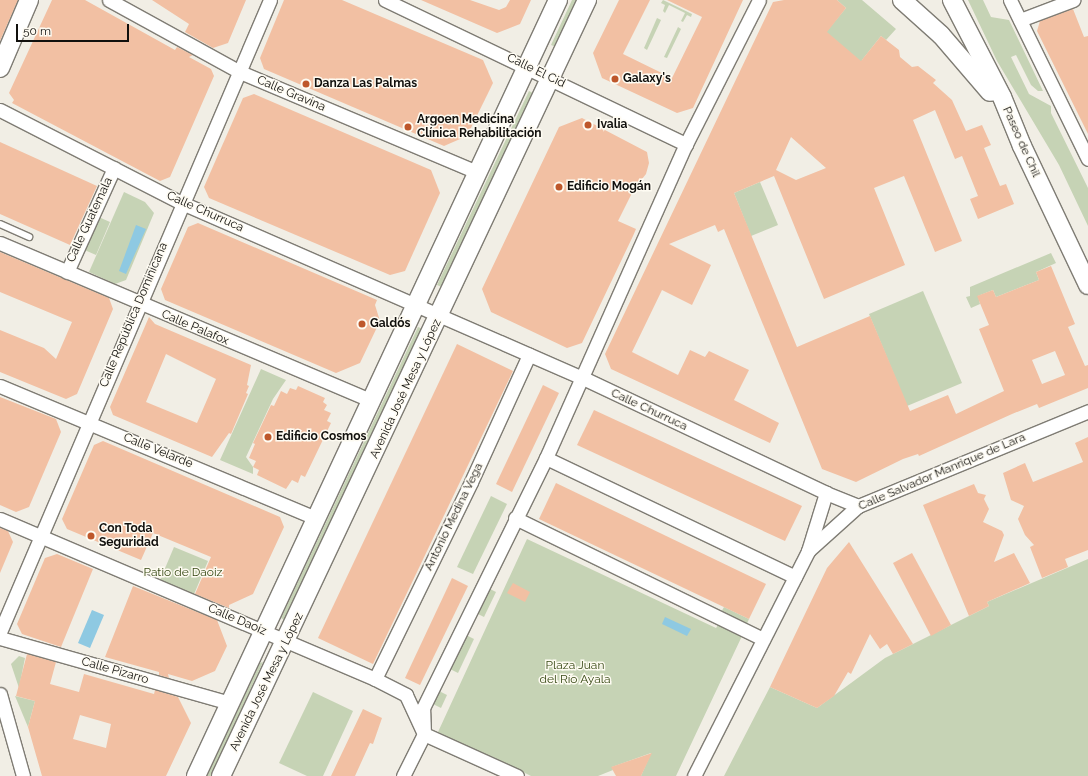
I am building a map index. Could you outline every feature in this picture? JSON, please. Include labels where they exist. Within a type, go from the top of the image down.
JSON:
[{"type":"street","points":[[0,68],[29,0]]},
{"type":"street","name":"Calle Gravina","points":[[109,0],[240,72],[479,173]]},
{"type":"street","name":"Calle República Dominicana","points":[[0,632],[138,304],[270,0]]},
{"type":"street","name":"Calle El Cid","points":[[385,0],[527,66],[686,144]]},
{"type":"street","name":"Avenida José Mesa y López","points":[[196,776],[262,630],[415,304],[479,173],[558,0]]},
{"type":"street","name":"Avenida José Mesa y López","points":[[221,776],[552,78],[587,0]]},
{"type":"street","points":[[403,776],[424,734],[423,708],[546,458],[583,378],[686,144],[759,0]]},
{"type":"street","points":[[902,0],[942,35],[987,87],[1022,146]]},
{"type":"street","name":"Paseo de Chil","points":[[952,0],[1002,97],[1022,146],[1088,285]]},
{"type":"street","points":[[1010,0],[1087,155]]},
{"type":"street","points":[[1020,20],[1073,0]]},
{"type":"street","points":[[942,35],[941,30],[951,21],[962,22]]},
{"type":"street","name":"Calle Churruca","points":[[0,110],[182,203],[583,378],[826,493],[858,506]]},
{"type":"street","name":"Calle Guatemala","points":[[67,272],[114,168]]},
{"type":"street","name":"Calle Palafox","points":[[0,243],[138,304],[370,400]]},
{"type":"street","name":"Antonio Medina Vega","points":[[375,679],[471,482],[529,354]]},
{"type":"street","name":"Calle Velarde","points":[[0,386],[315,518]]},
{"type":"street","name":"Calle Salvador Manrique de Lara","points":[[808,551],[858,506],[1088,411]]},
{"type":"street","points":[[546,458],[795,578]]},
{"type":"street","name":"Calle Salvador Manrique de Lara","points":[[694,776],[808,551],[826,493]]},
{"type":"street","points":[[516,518],[763,639]]},
{"type":"street","name":"Calle Daoiz","points":[[0,519],[375,679],[406,695],[424,734]]},
{"type":"street","name":"Calle Pizarro","points":[[0,638],[229,704]]},
{"type":"street","points":[[0,694],[5,729],[23,776]]},
{"type":"street","points":[[424,734],[517,776]]},
{"type":"lane","points":[[0,224],[29,237]]},
{"type":"green space","points":[[572,0],[578,0],[556,47],[551,45]]},
{"type":"green space","points":[[663,0],[692,14],[691,17],[687,15],[683,22],[681,21],[685,13],[669,5],[665,13],[663,11],[665,5],[661,3]]},
{"type":"green space","points":[[837,0],[862,0],[896,29],[886,40],[881,36],[862,60],[872,69],[813,37],[826,32],[846,8]]},
{"type":"green space","points":[[968,0],[983,0],[991,17],[1009,20],[1043,91],[1038,91],[1031,85],[1016,55],[1011,57],[1029,94],[1051,106],[1051,113],[1088,188],[1088,226],[1059,165],[997,61]]},
{"type":"green space","points":[[657,18],[661,20],[647,50],[644,48]]},
{"type":"green space","points":[[678,27],[681,29],[667,58],[664,57]]},
{"type":"green space","points":[[529,91],[533,93],[442,287],[437,285]]},
{"type":"green space","points":[[760,182],[778,225],[751,236],[734,193]]},
{"type":"green space","points":[[124,192],[145,202],[154,213],[126,280],[115,284],[89,272]]},
{"type":"green space","points":[[94,215],[110,222],[96,255],[80,248]]},
{"type":"green space","points":[[1051,253],[1056,263],[1036,272],[1039,280],[996,297],[993,290],[978,296],[980,304],[971,308],[966,297],[970,296],[970,287]]},
{"type":"green space","points":[[923,291],[962,383],[907,406],[869,314]]},
{"type":"green space","points":[[418,327],[423,329],[286,621],[281,618]]},
{"type":"green space","points":[[261,369],[286,380],[273,399],[246,457],[253,467],[253,474],[220,460]]},
{"type":"green space","points":[[491,496],[507,504],[473,574],[457,567]]},
{"type":"green space","name":"Plaza Juan del Río Ayala","points":[[527,539],[716,628],[718,625],[742,636],[676,776],[641,776],[651,753],[612,767],[613,770],[598,776],[531,776],[491,756],[485,756],[438,732]]},
{"type":"green space","name":"Patio de Daoiz","points":[[174,547],[208,561],[192,599],[158,585]]},
{"type":"green space","points":[[1088,559],[1088,776],[724,776],[770,687],[817,708],[885,658],[989,606],[987,602]]},
{"type":"green space","points":[[488,588],[496,592],[484,617],[476,613]]},
{"type":"green space","points":[[724,607],[749,619],[746,626],[720,614]]},
{"type":"green space","points":[[466,635],[474,639],[458,673],[450,669]]},
{"type":"green space","points":[[19,656],[25,658],[19,688],[11,664]]},
{"type":"green space","points":[[263,662],[211,776],[207,776],[260,663]]},
{"type":"green space","points":[[439,691],[447,695],[441,708],[433,704]]},
{"type":"green space","points":[[313,692],[353,711],[323,776],[307,776],[279,763]]},
{"type":"green space","points":[[15,696],[35,701],[28,727]]},
{"type":"water","points":[[136,225],[146,229],[126,274],[119,271]]},
{"type":"water","points":[[92,610],[104,615],[90,648],[78,643]]},
{"type":"water","points":[[665,617],[691,629],[687,636],[662,624]]},
{"type":"building","points":[[0,0],[18,0],[0,41]]},
{"type":"building","points":[[52,0],[85,0],[175,50],[177,47],[193,55],[189,57],[211,69],[214,76],[170,177],[160,181],[12,103],[14,100],[9,93]]},
{"type":"building","points":[[152,0],[246,0],[228,43],[213,48],[185,32],[189,24]]},
{"type":"building","points":[[284,0],[342,0],[483,60],[493,83],[467,136],[444,146],[264,69],[260,58]]},
{"type":"building","points":[[421,0],[470,0],[499,10],[506,7],[510,0],[531,0],[520,24],[497,33]]},
{"type":"building","points":[[619,0],[650,0],[623,54],[672,78],[702,17],[667,0],[743,0],[693,108],[677,113],[602,78],[593,53]]},
{"type":"building","points":[[784,0],[837,0],[846,8],[827,32],[861,61],[881,36],[899,50],[900,57],[912,67],[918,66],[936,80],[933,83],[952,100],[966,131],[982,125],[991,145],[984,148],[1000,186],[1006,184],[1014,204],[978,219],[970,199],[978,196],[962,156],[955,159],[935,110],[913,120],[962,241],[935,252],[904,176],[874,188],[905,265],[824,299],[774,176],[734,193],[797,347],[870,316],[910,411],[948,395],[956,414],[1004,391],[979,329],[989,325],[977,296],[993,290],[996,297],[1039,280],[1036,272],[1051,266],[1075,324],[1068,327],[1085,366],[1088,365],[1088,388],[1039,408],[1037,404],[1012,414],[919,456],[918,454],[903,459],[856,482],[822,469],[724,229],[718,232],[715,225],[669,244],[711,265],[692,305],[662,290],[632,352],[678,375],[690,350],[705,357],[709,351],[749,370],[734,400],[779,423],[770,443],[611,369],[605,354],[773,2]],"holes":[[[791,137],[826,168],[796,180],[776,170]],[[1055,351],[1065,375],[1042,384],[1032,360]]]},
{"type":"building","points":[[1073,9],[1084,37],[1088,36],[1088,134],[1037,31],[1040,21]]},
{"type":"building","points":[[254,94],[431,170],[440,193],[405,271],[390,275],[209,198],[204,187],[243,98]]},
{"type":"building","points":[[582,118],[647,152],[649,163],[646,174],[634,189],[618,221],[636,229],[633,236],[582,343],[567,348],[491,312],[482,289],[559,127]]},
{"type":"building","points":[[0,142],[97,186],[70,245],[0,214]]},
{"type":"building","points":[[198,223],[377,300],[375,305],[380,321],[360,363],[336,373],[165,300],[161,289],[188,227]]},
{"type":"building","points":[[0,252],[109,298],[113,309],[77,394],[66,399],[0,372],[0,330],[44,348],[56,359],[72,322],[0,292]]},
{"type":"building","points":[[149,317],[155,324],[251,365],[247,385],[249,386],[246,393],[248,394],[231,434],[229,433],[212,457],[113,415],[110,407]],"holes":[[[166,354],[216,379],[197,423],[146,402]]]},
{"type":"building","points":[[457,344],[513,371],[373,664],[318,638]]},
{"type":"building","points":[[543,385],[559,393],[512,492],[496,484]]},
{"type":"building","name":"Edificio Cosmos","points":[[298,386],[325,398],[323,402],[327,405],[324,410],[331,413],[327,421],[331,423],[305,477],[301,475],[298,483],[292,480],[286,489],[257,475],[259,470],[253,467],[256,461],[249,458],[255,444],[253,443],[271,405],[274,406],[281,391],[287,394],[290,388],[296,390]]},
{"type":"building","points":[[0,397],[56,419],[61,432],[29,507],[16,512],[0,505]]},
{"type":"building","points":[[594,410],[802,506],[785,541],[577,445]]},
{"type":"building","points":[[1088,437],[1088,550],[1065,559],[1068,567],[1042,578],[1030,547],[1034,545],[1025,535],[1018,519],[1024,506],[1011,500],[1003,473],[1025,463],[1033,482],[1083,462],[1075,443]]},
{"type":"building","points":[[103,441],[280,517],[284,527],[253,594],[229,605],[229,608],[195,594],[211,557],[153,533],[141,560],[67,529],[62,519],[94,445]]},
{"type":"building","points":[[556,483],[766,584],[749,619],[539,519]]},
{"type":"building","points":[[974,484],[978,493],[986,495],[984,499],[989,509],[983,522],[1002,531],[1004,535],[994,562],[1014,553],[1030,583],[987,602],[989,606],[969,616],[923,505]]},
{"type":"building","points":[[0,528],[8,531],[13,542],[0,573]]},
{"type":"building","points":[[849,542],[913,644],[893,654],[887,644],[880,649],[870,634],[851,674],[848,672],[834,696],[817,708],[770,687],[827,568]]},
{"type":"building","points":[[912,553],[951,625],[931,636],[893,563]]},
{"type":"building","points":[[57,554],[93,569],[61,647],[22,634],[17,624],[45,558]]},
{"type":"building","points":[[452,578],[468,586],[420,685],[405,678]]},
{"type":"building","points":[[513,583],[530,592],[525,602],[507,593]]},
{"type":"building","points":[[133,586],[217,620],[227,646],[215,671],[192,681],[168,674],[169,678],[159,675],[159,672],[105,657]]},
{"type":"building","points":[[27,654],[56,662],[50,684],[79,692],[84,674],[154,694],[155,690],[178,697],[191,723],[166,776],[42,776],[28,727],[35,701],[16,696]],"holes":[[[80,715],[111,724],[106,748],[73,739]]]},
{"type":"building","points":[[363,709],[382,718],[373,744],[370,743],[355,776],[331,776]]},
{"type":"building","points":[[652,753],[641,776],[616,776],[611,767]]},
{"type":"place","name":"Galaxy's","points":[[615,79]]},
{"type":"place","name":"Danza Las Palmas","points":[[306,84]]},
{"type":"place","name":"Ivalia","points":[[588,125]]},
{"type":"place","name":"Argoen Medicina Clínica Rehabilitación","points":[[408,127]]},
{"type":"place","name":"Edificio Mogán","points":[[559,187]]},
{"type":"place","name":"Galdós","points":[[362,324]]},
{"type":"place","name":"Edificio Cosmos","points":[[268,437]]},
{"type":"place","name":"Con Toda Seguridad","points":[[91,536]]}]
